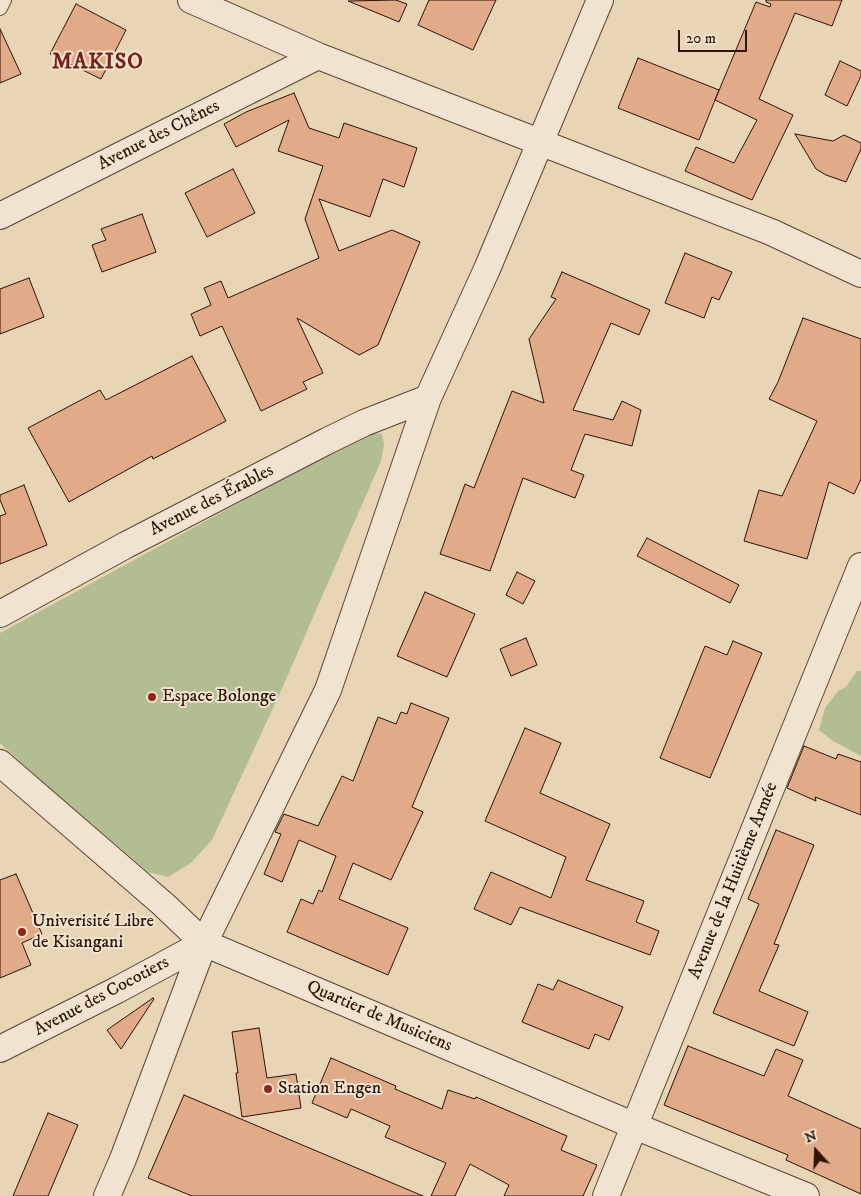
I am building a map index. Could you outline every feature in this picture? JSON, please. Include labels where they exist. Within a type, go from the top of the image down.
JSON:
[{"type":"street","points":[[191,0],[318,56],[772,232],[861,274]]},
{"type":"street","points":[[106,1196],[123,1159],[204,943],[328,690],[428,398],[487,269],[600,0]]},
{"type":"street","name":"Avenue des Chênes","points":[[0,216],[318,56]]},
{"type":"street","name":"Avenue des Érables","points":[[0,614],[327,441],[364,423],[428,398]]},
{"type":"street","name":"Avenue de la Huitième Armée","points":[[606,1196],[861,566]]},
{"type":"street","name":"Quartier de Musiciens","points":[[0,763],[164,904],[204,943],[635,1126],[806,1196]]},
{"type":"street","name":"Avenue des Cocotiers","points":[[0,1049],[117,990],[204,943]]},
{"type":"lane","points":[[0,8],[4,0]]},
{"type":"green space","points":[[369,432],[382,434],[384,445],[381,461],[280,693],[212,840],[191,863],[168,877],[148,872],[0,743],[0,633]]},
{"type":"green space","points":[[857,671],[861,671],[861,756],[833,741],[819,730],[825,708],[838,691],[846,687]]},
{"type":"building","points":[[396,0],[407,4],[399,22],[348,1]]},
{"type":"building","points":[[429,0],[496,0],[473,50],[418,25]]},
{"type":"building","points":[[766,0],[842,0],[832,26],[795,13],[759,99],[793,115],[752,200],[685,171],[696,147],[734,163],[757,120],[715,100],[756,2],[770,7],[771,4],[766,2]]},
{"type":"building","points":[[76,4],[126,30],[101,79],[50,54]]},
{"type":"building","points":[[0,29],[21,74],[0,83]]},
{"type":"building","points":[[638,58],[719,90],[699,140],[618,108]]},
{"type":"building","points":[[840,61],[861,71],[861,76],[847,106],[825,95]]},
{"type":"building","points":[[294,93],[309,128],[339,138],[344,123],[417,148],[404,187],[383,179],[370,217],[319,199],[339,251],[392,230],[420,242],[378,345],[359,355],[297,318],[323,373],[303,382],[307,389],[261,411],[222,326],[200,336],[191,314],[211,305],[204,288],[221,281],[228,298],[319,258],[305,219],[323,166],[278,151],[289,120],[236,147],[224,124],[246,112]]},
{"type":"building","points":[[795,134],[833,141],[844,135],[861,143],[861,149],[846,182],[826,175],[816,169]]},
{"type":"building","points":[[233,169],[255,213],[207,237],[185,193]]},
{"type":"building","points":[[142,214],[156,252],[102,272],[92,245],[106,240],[101,229]]},
{"type":"building","points":[[685,253],[732,272],[719,300],[712,297],[704,318],[665,303]]},
{"type":"building","points":[[562,272],[650,310],[639,335],[611,323],[573,410],[613,420],[622,401],[641,410],[632,446],[585,434],[571,470],[584,475],[575,498],[523,478],[490,571],[440,554],[465,484],[474,488],[512,391],[544,403],[529,339],[556,299],[551,297]]},
{"type":"building","points":[[29,278],[44,317],[0,334],[0,289]]},
{"type":"building","points":[[803,318],[861,339],[861,479],[854,494],[829,482],[807,559],[744,541],[759,490],[782,496],[817,421],[769,399],[778,382]]},
{"type":"building","points":[[192,356],[226,421],[153,459],[152,456],[69,502],[28,428],[100,390],[106,400]]},
{"type":"building","points":[[24,485],[47,545],[0,564],[0,516],[6,514],[0,500],[0,495]]},
{"type":"building","points":[[647,538],[739,585],[730,603],[637,556]]},
{"type":"building","points":[[517,572],[535,581],[523,604],[506,595]]},
{"type":"building","points":[[425,592],[475,614],[447,677],[397,656]]},
{"type":"building","points":[[526,638],[537,665],[511,676],[500,649]]},
{"type":"building","points":[[733,641],[762,653],[710,778],[660,758],[705,646],[727,655]]},
{"type":"building","points":[[411,703],[449,718],[412,807],[423,812],[391,880],[353,863],[339,899],[408,928],[388,975],[287,932],[301,899],[313,904],[319,890],[322,892],[336,856],[299,840],[282,882],[264,874],[281,834],[275,832],[284,814],[318,826],[342,776],[353,781],[378,717],[396,724],[401,712],[407,714]]},
{"type":"building","points":[[525,728],[561,743],[540,793],[610,824],[586,880],[644,901],[636,922],[659,931],[650,955],[520,907],[511,925],[474,909],[491,872],[551,898],[566,857],[485,821]]},
{"type":"building","points":[[804,746],[836,759],[838,754],[861,762],[861,815],[815,797],[816,801],[787,788]]},
{"type":"building","points":[[776,830],[814,845],[774,944],[779,945],[759,991],[808,1012],[794,1046],[713,1013],[759,904],[748,899]]},
{"type":"building","points":[[16,874],[42,934],[22,943],[31,965],[0,978],[0,880]]},
{"type":"building","points":[[558,980],[623,1007],[609,1040],[595,1034],[589,1049],[522,1022],[538,984],[553,990]]},
{"type":"building","points":[[154,999],[121,1049],[107,1030]]},
{"type":"building","points":[[259,1028],[267,1078],[296,1074],[301,1108],[242,1117],[232,1032]]},
{"type":"building","points":[[688,1046],[764,1076],[776,1049],[803,1060],[788,1096],[861,1129],[861,1194],[786,1160],[788,1155],[664,1105]]},
{"type":"building","points":[[331,1058],[396,1086],[395,1089],[442,1109],[448,1090],[475,1099],[476,1097],[567,1136],[561,1150],[597,1165],[583,1196],[504,1196],[509,1185],[470,1164],[455,1196],[431,1196],[446,1163],[385,1137],[390,1126],[351,1109],[347,1118],[312,1103]]},
{"type":"building","points":[[184,1095],[423,1196],[192,1196],[148,1178]]},
{"type":"building","points":[[48,1113],[78,1125],[48,1196],[13,1196]]},
{"type":"place","name":"Espace Bolonge","points":[[152,697]]},
{"type":"place","name":"Univerisité Libre de Kisangani","points":[[22,932]]},
{"type":"place","name":"Station Engen","points":[[268,1089]]},
{"type":"district","name":"MAKISO","points":[[98,63]]}]
